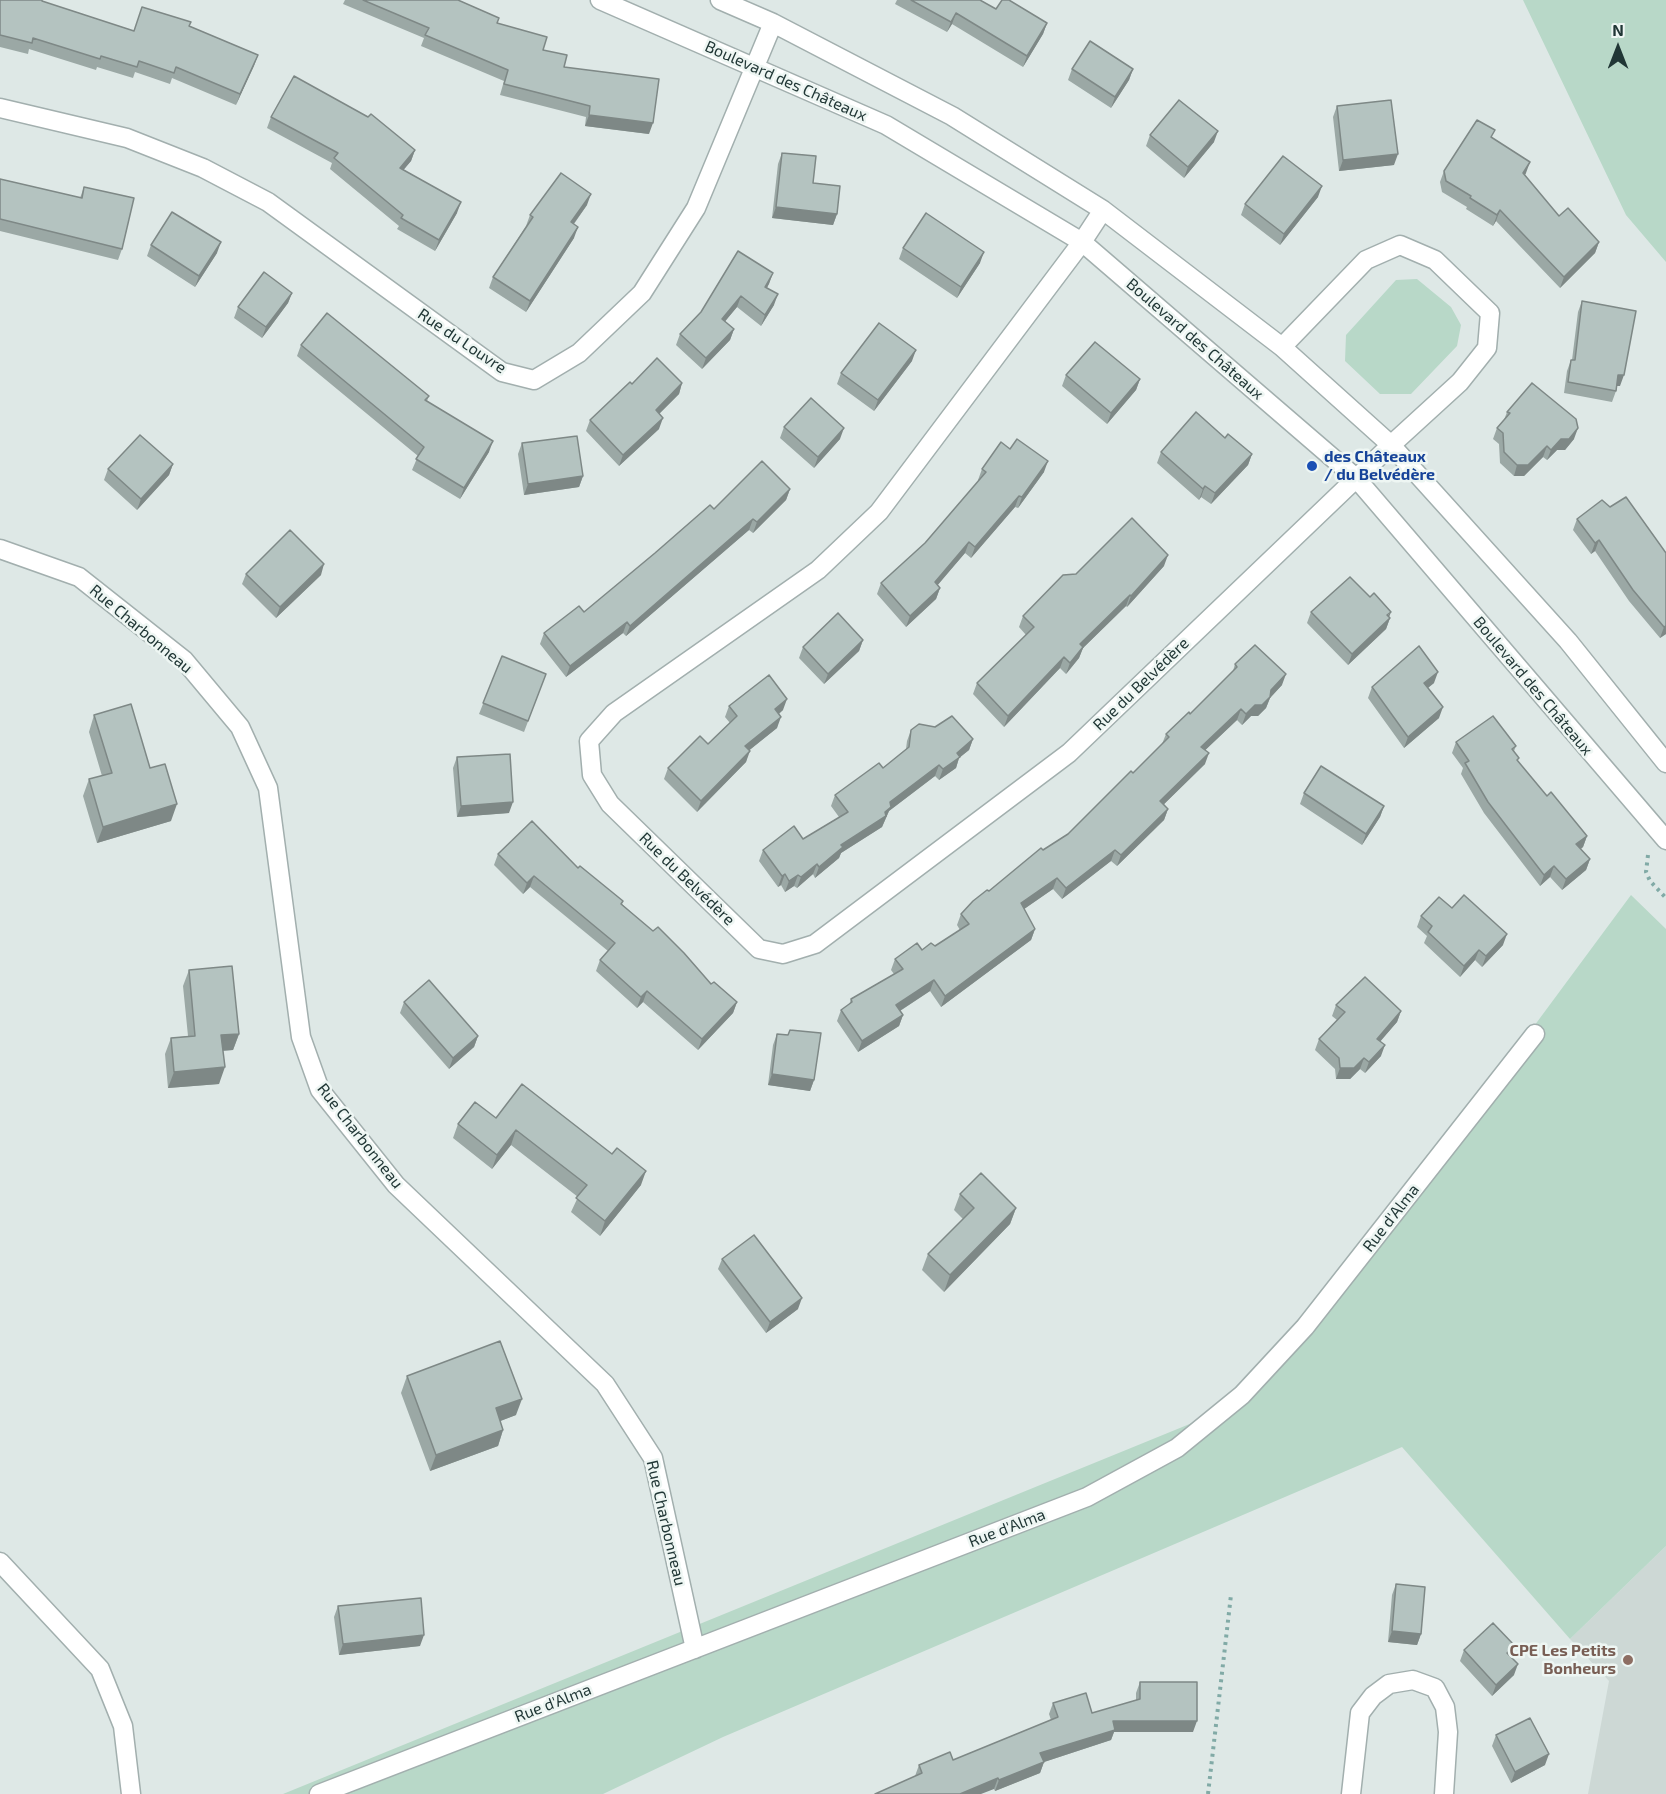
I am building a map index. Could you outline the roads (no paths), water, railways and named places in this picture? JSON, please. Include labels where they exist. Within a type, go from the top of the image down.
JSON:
[{"type":"street","name":"Boulevard des Châteaux","points":[[600,0],[756,66],[886,125],[1082,242],[1356,478],[1666,840]]},
{"type":"street","points":[[720,0],[773,23],[952,116],[1103,210],[1282,347],[1391,445],[1568,640],[1666,763]]},
{"type":"street","name":"Rue du Louvre","points":[[0,108],[127,138],[203,168],[268,202],[502,372],[534,380],[579,353],[642,293],[696,208],[773,23]]},
{"type":"street","name":"Rue du Belvédère","points":[[1103,210],[1082,242],[879,512],[818,570],[614,713],[589,741],[592,775],[610,804],[759,949],[783,954],[815,944],[1069,753],[1391,445]]},
{"type":"street","points":[[1282,347],[1366,260],[1400,245],[1434,260],[1490,313],[1488,348],[1460,382],[1391,445]]},
{"type":"street","name":"Rue Charbonneau","points":[[0,549],[79,577],[184,660],[240,727],[267,788],[300,1037],[320,1090],[396,1185],[605,1383],[653,1458],[695,1649]]},
{"type":"street","name":"Rue d'Alma","points":[[319,1794],[1087,1497],[1177,1448],[1242,1395],[1305,1327],[1535,1034]]},
{"type":"street","points":[[0,1562],[100,1669],[123,1726],[131,1794]]},
{"type":"street","points":[[1351,1794],[1360,1713],[1373,1696],[1389,1684],[1413,1680],[1435,1688],[1445,1707],[1448,1732],[1444,1794]]},
{"type":"place","name":"des Châteaux / du Belvédère","points":[[1312,466]]},
{"type":"place","name":"CPE Les Petits Bonheurs","points":[[1628,1660]]}]
